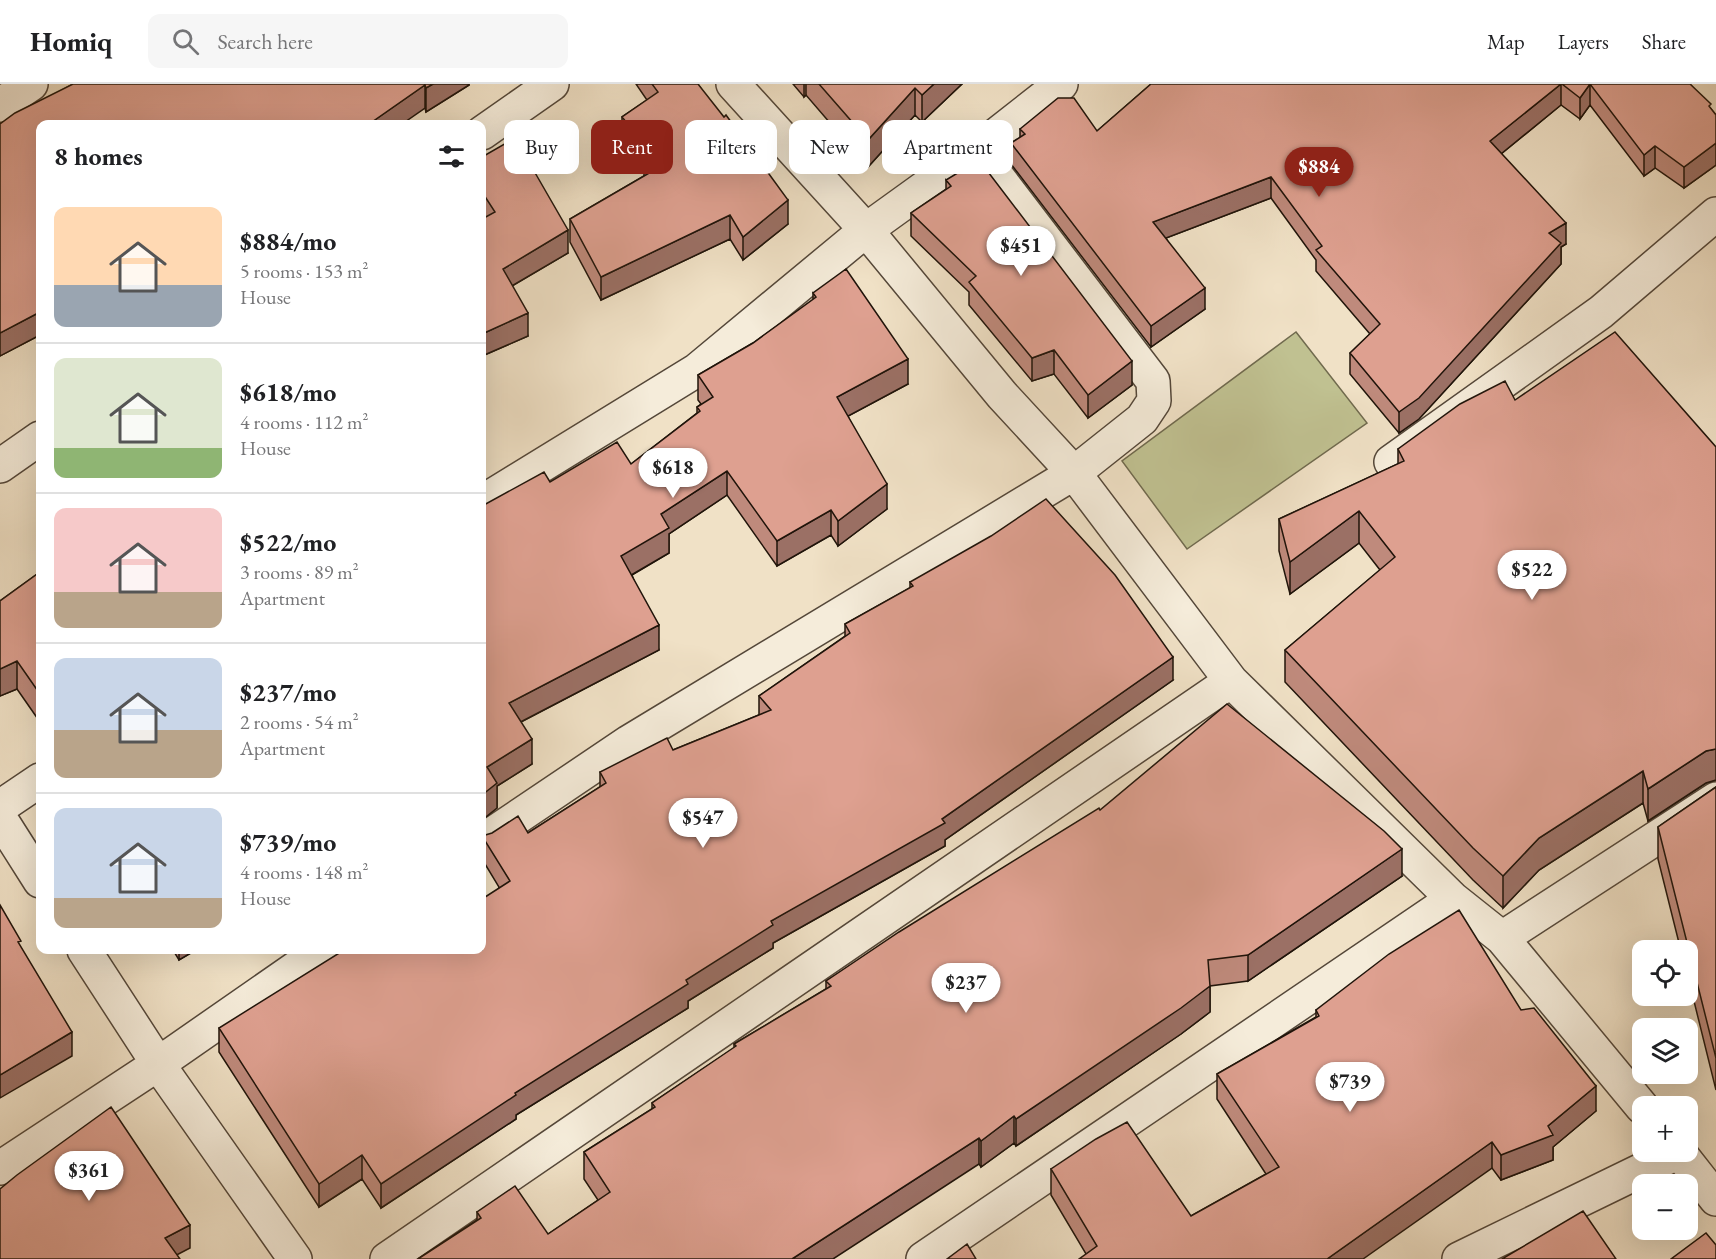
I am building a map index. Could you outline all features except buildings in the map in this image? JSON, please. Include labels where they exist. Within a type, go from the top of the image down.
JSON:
[{"type":"street","points":[[0,105],[31,84]]},
{"type":"street","points":[[486,130],[552,84]]},
{"type":"street","points":[[733,84],[866,230],[1002,395],[1074,473],[1231,681],[1453,899],[1502,938],[1633,1096]]},
{"type":"street","points":[[1013,122],[1061,84]]},
{"type":"street","points":[[486,500],[697,370],[866,230],[944,174]]},
{"type":"street","points":[[486,838],[628,742],[1074,473],[1142,418],[1154,401],[1153,381],[995,174]]},
{"type":"street","points":[[1391,462],[1601,312],[1716,214]]},
{"type":"street","points":[[0,466],[36,441]]},
{"type":"street","points":[[387,1259],[1231,681]]},
{"type":"street","points":[[0,807],[36,783]]},
{"type":"street","points":[[1502,938],[1716,799]]},
{"type":"street","points":[[0,818],[36,875]]},
{"type":"street","points":[[923,1259],[1453,899]]},
{"type":"street","points":[[87,954],[158,1064],[295,1259]]},
{"type":"street","points":[[0,1168],[158,1064],[316,954]]},
{"type":"street","points":[[1459,1259],[1658,1162]]},
{"type":"street","points":[[1687,1162],[1716,1198]]},
{"type":"green space","points":[[1296,332],[1367,423],[1187,549],[1122,461]]}]
